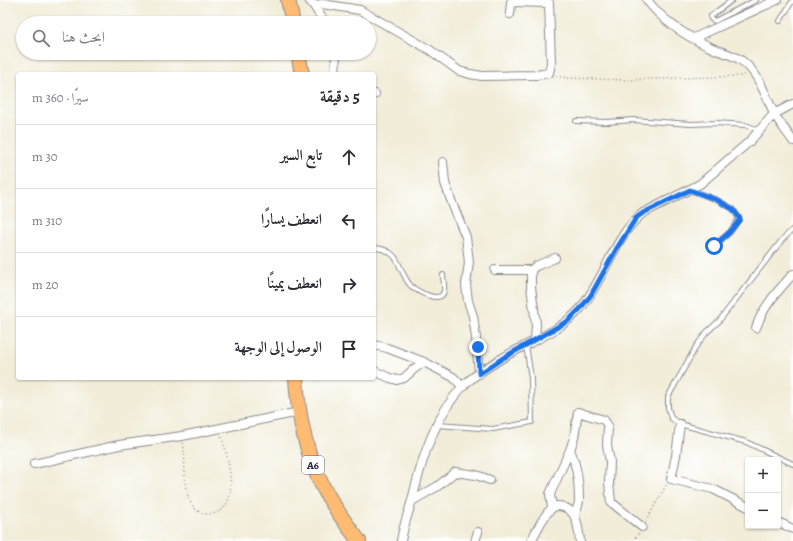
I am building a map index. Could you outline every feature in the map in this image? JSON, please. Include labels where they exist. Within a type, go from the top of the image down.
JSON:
[{"type":"highway","points":[[288,0],[291,16]]},
{"type":"highway","points":[[299,60],[302,72]]},
{"type":"highway","name":"A6","points":[[296,380],[299,412],[307,445],[317,474],[336,510],[359,541]]},
{"type":"street","points":[[647,0],[670,23],[707,46],[742,61],[752,71],[762,86],[774,114],[793,141]]},
{"type":"street","points":[[694,38],[776,0]]},
{"type":"street","points":[[376,19],[430,50],[459,70],[470,74],[482,76],[536,75],[549,72],[552,63],[548,3],[510,2],[510,14]]},
{"type":"street","points":[[312,3],[320,16]]},
{"type":"street","points":[[312,3],[360,10],[370,16]]},
{"type":"street","points":[[335,72],[336,60]]},
{"type":"street","points":[[401,541],[418,475],[430,439],[446,408],[463,387],[503,358],[568,321],[591,295],[617,248],[636,218],[700,184],[732,157],[774,114],[793,104]]},
{"type":"street","points":[[443,162],[445,183],[466,237],[469,262],[466,285],[468,300],[473,316],[479,374]]},
{"type":"street","points":[[495,270],[531,270],[536,266],[555,258]]},
{"type":"street","points":[[531,270],[531,287],[536,324],[535,340]]},
{"type":"street","points":[[756,328],[768,303],[793,274]]},
{"type":"street","points":[[376,345],[424,362],[453,377],[463,387]]},
{"type":"street","points":[[376,372],[397,380],[404,378],[414,368],[424,362]]},
{"type":"street","points":[[34,464],[119,446],[182,436],[299,412]]},
{"type":"street","points":[[552,507],[550,494],[570,450],[574,438],[578,412],[604,420],[608,426],[606,445],[610,462],[609,483],[611,502],[642,527]]},
{"type":"street","points":[[680,424],[676,456],[671,479],[713,489],[745,505]]},
{"type":"street","points":[[570,450],[576,463],[579,502],[574,516]]},
{"type":"street","points":[[412,501],[438,486],[455,472],[476,475],[490,480]]},
{"type":"street","points":[[531,541],[546,514],[552,507],[558,506],[565,507],[571,511],[578,522],[580,541]]},
{"type":"street","points":[[781,523],[793,529]]},
{"type":"street","points":[[475,541],[478,532]]},
{"type":"lane","points":[[732,0],[711,16],[711,19],[715,21],[756,0]]},
{"type":"lane","points":[[780,21],[793,0]]},
{"type":"lane","points":[[576,121],[607,122],[633,120],[691,124],[745,125],[759,130]]},
{"type":"lane","points":[[690,190],[717,200],[733,209],[740,219],[730,232],[714,246]]},
{"type":"lane","points":[[793,229],[719,321],[697,345],[668,397],[668,408],[671,418],[680,424],[746,442],[793,464]]},
{"type":"lane","points":[[376,248],[384,250],[393,256],[412,286],[431,297],[437,297],[444,291],[443,275]]},
{"type":"lane","points":[[437,424],[493,429],[532,422],[531,378],[526,345]]},
{"type":"path","points":[[549,72],[557,76],[567,78],[625,80],[742,76],[752,71]]},
{"type":"path","points":[[182,436],[185,450],[186,484],[190,502],[195,510],[202,514],[210,514],[220,511],[227,503],[230,492],[227,454],[218,428]]},
{"type":"path","points":[[633,541],[671,479]]},
{"type":"route","points":[[478,347],[479,374],[503,358],[568,321],[591,295],[617,248],[636,218],[643,213],[690,190],[717,200],[733,209],[740,219],[730,232],[714,246]]}]
